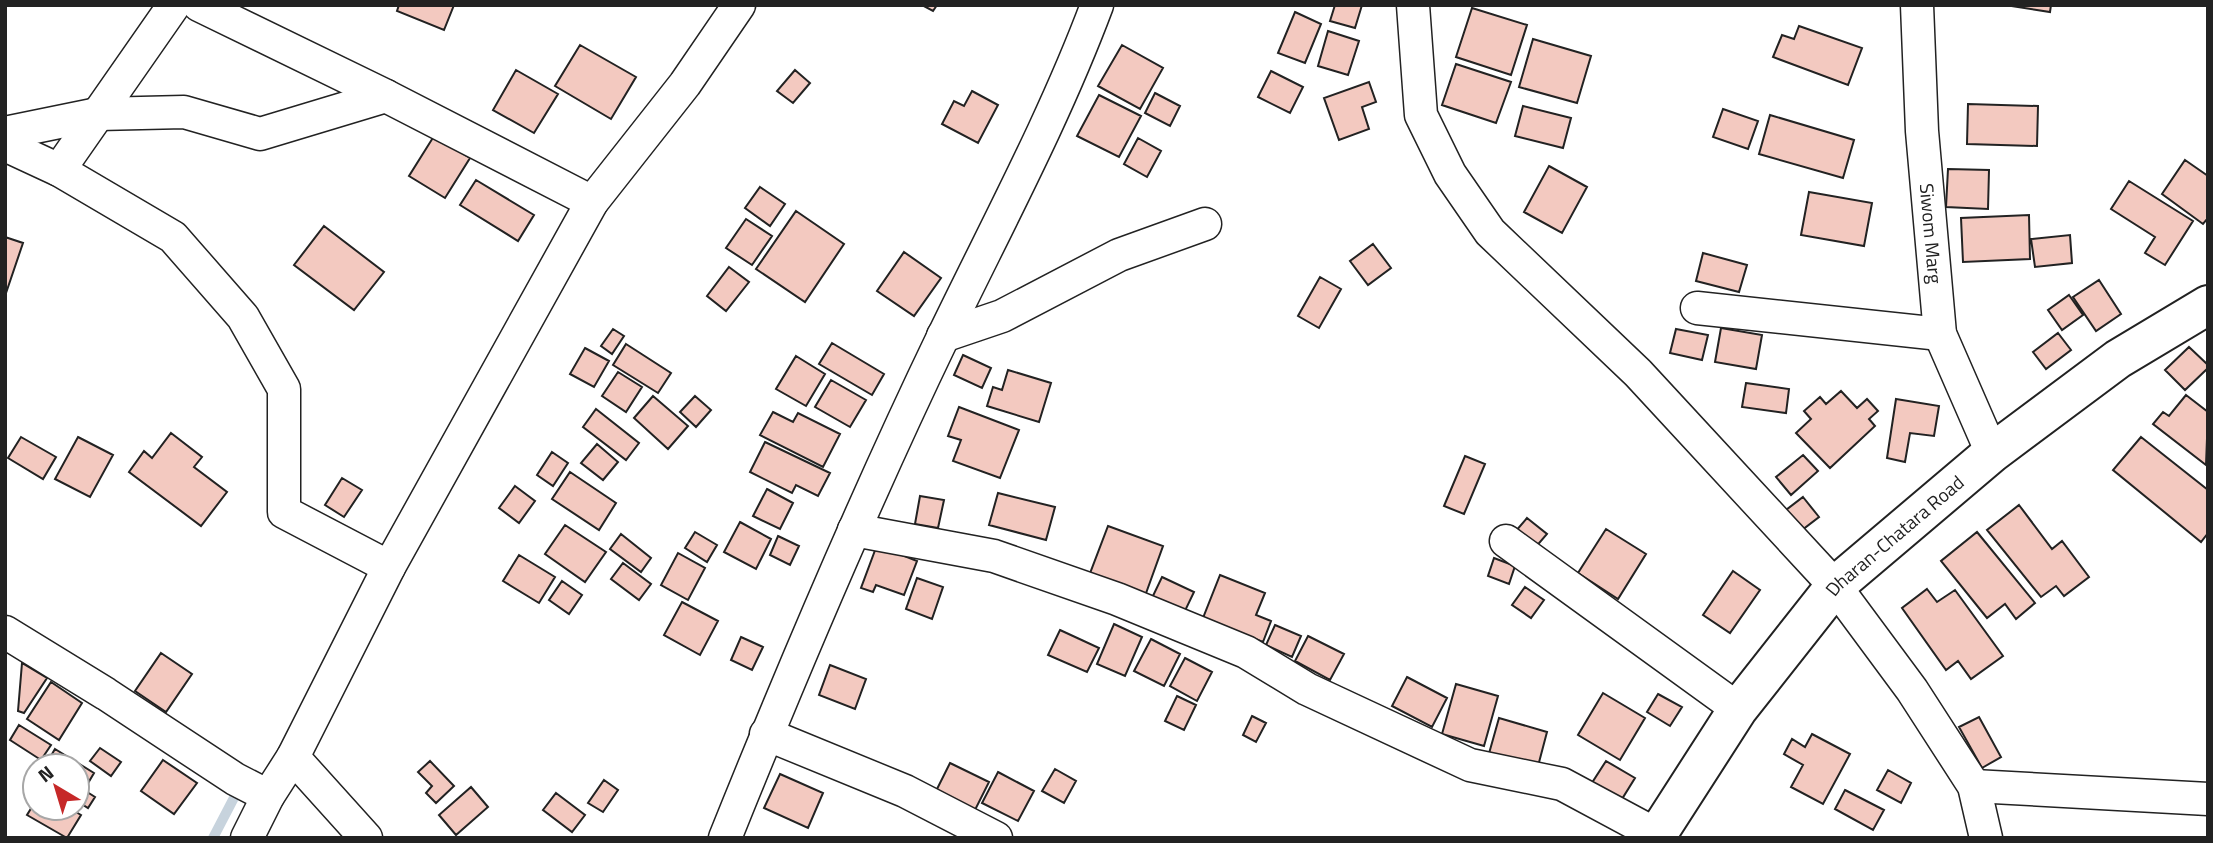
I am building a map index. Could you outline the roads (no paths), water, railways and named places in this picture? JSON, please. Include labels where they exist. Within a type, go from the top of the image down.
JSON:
[{"type":"main road","name":"Dharan-Chatara Road","points":[[1656,837],[1738,709],[1835,586],[1992,453],[2118,359],[2208,305]]},
{"type":"street","points":[[59,170],[174,5]]},
{"type":"street","points":[[199,5],[592,201]]},
{"type":"street","points":[[247,838],[268,796],[293,757],[389,567],[592,201],[685,84],[739,5]]},
{"type":"street","points":[[725,838],[766,734],[854,530],[943,336],[996,232],[1069,76],[1097,5]]},
{"type":"street","points":[[1413,5],[1421,115],[1450,174],[1490,232],[1638,373],[1835,586],[1912,691],[1973,786],[1986,838]]},
{"type":"street","name":"Siwom Marg","points":[[1917,5],[1922,131],[1940,334],[1992,453]]},
{"type":"street","points":[[5,133],[98,114],[184,113],[260,134],[386,96]]},
{"type":"street","points":[[5,145],[59,170],[173,237],[243,317],[284,389],[284,512],[389,567]]},
{"type":"street","points":[[943,336],[1002,316],[1119,255],[1205,224]]},
{"type":"street","points":[[1696,307],[1940,334]]},
{"type":"street","points":[[854,530],[994,556],[1117,599],[1246,652],[1307,689],[1470,765],[1562,784],[1656,837]]},
{"type":"street","points":[[1506,541],[1738,709]]},
{"type":"street","points":[[5,632],[235,779],[268,796]]},
{"type":"street","points":[[766,734],[905,791],[996,838]]},
{"type":"street","points":[[293,757],[366,838]]},
{"type":"street","points":[[1973,786],[2208,799]]},
{"type":"waterway","points":[[213,838],[237,792]]}]
